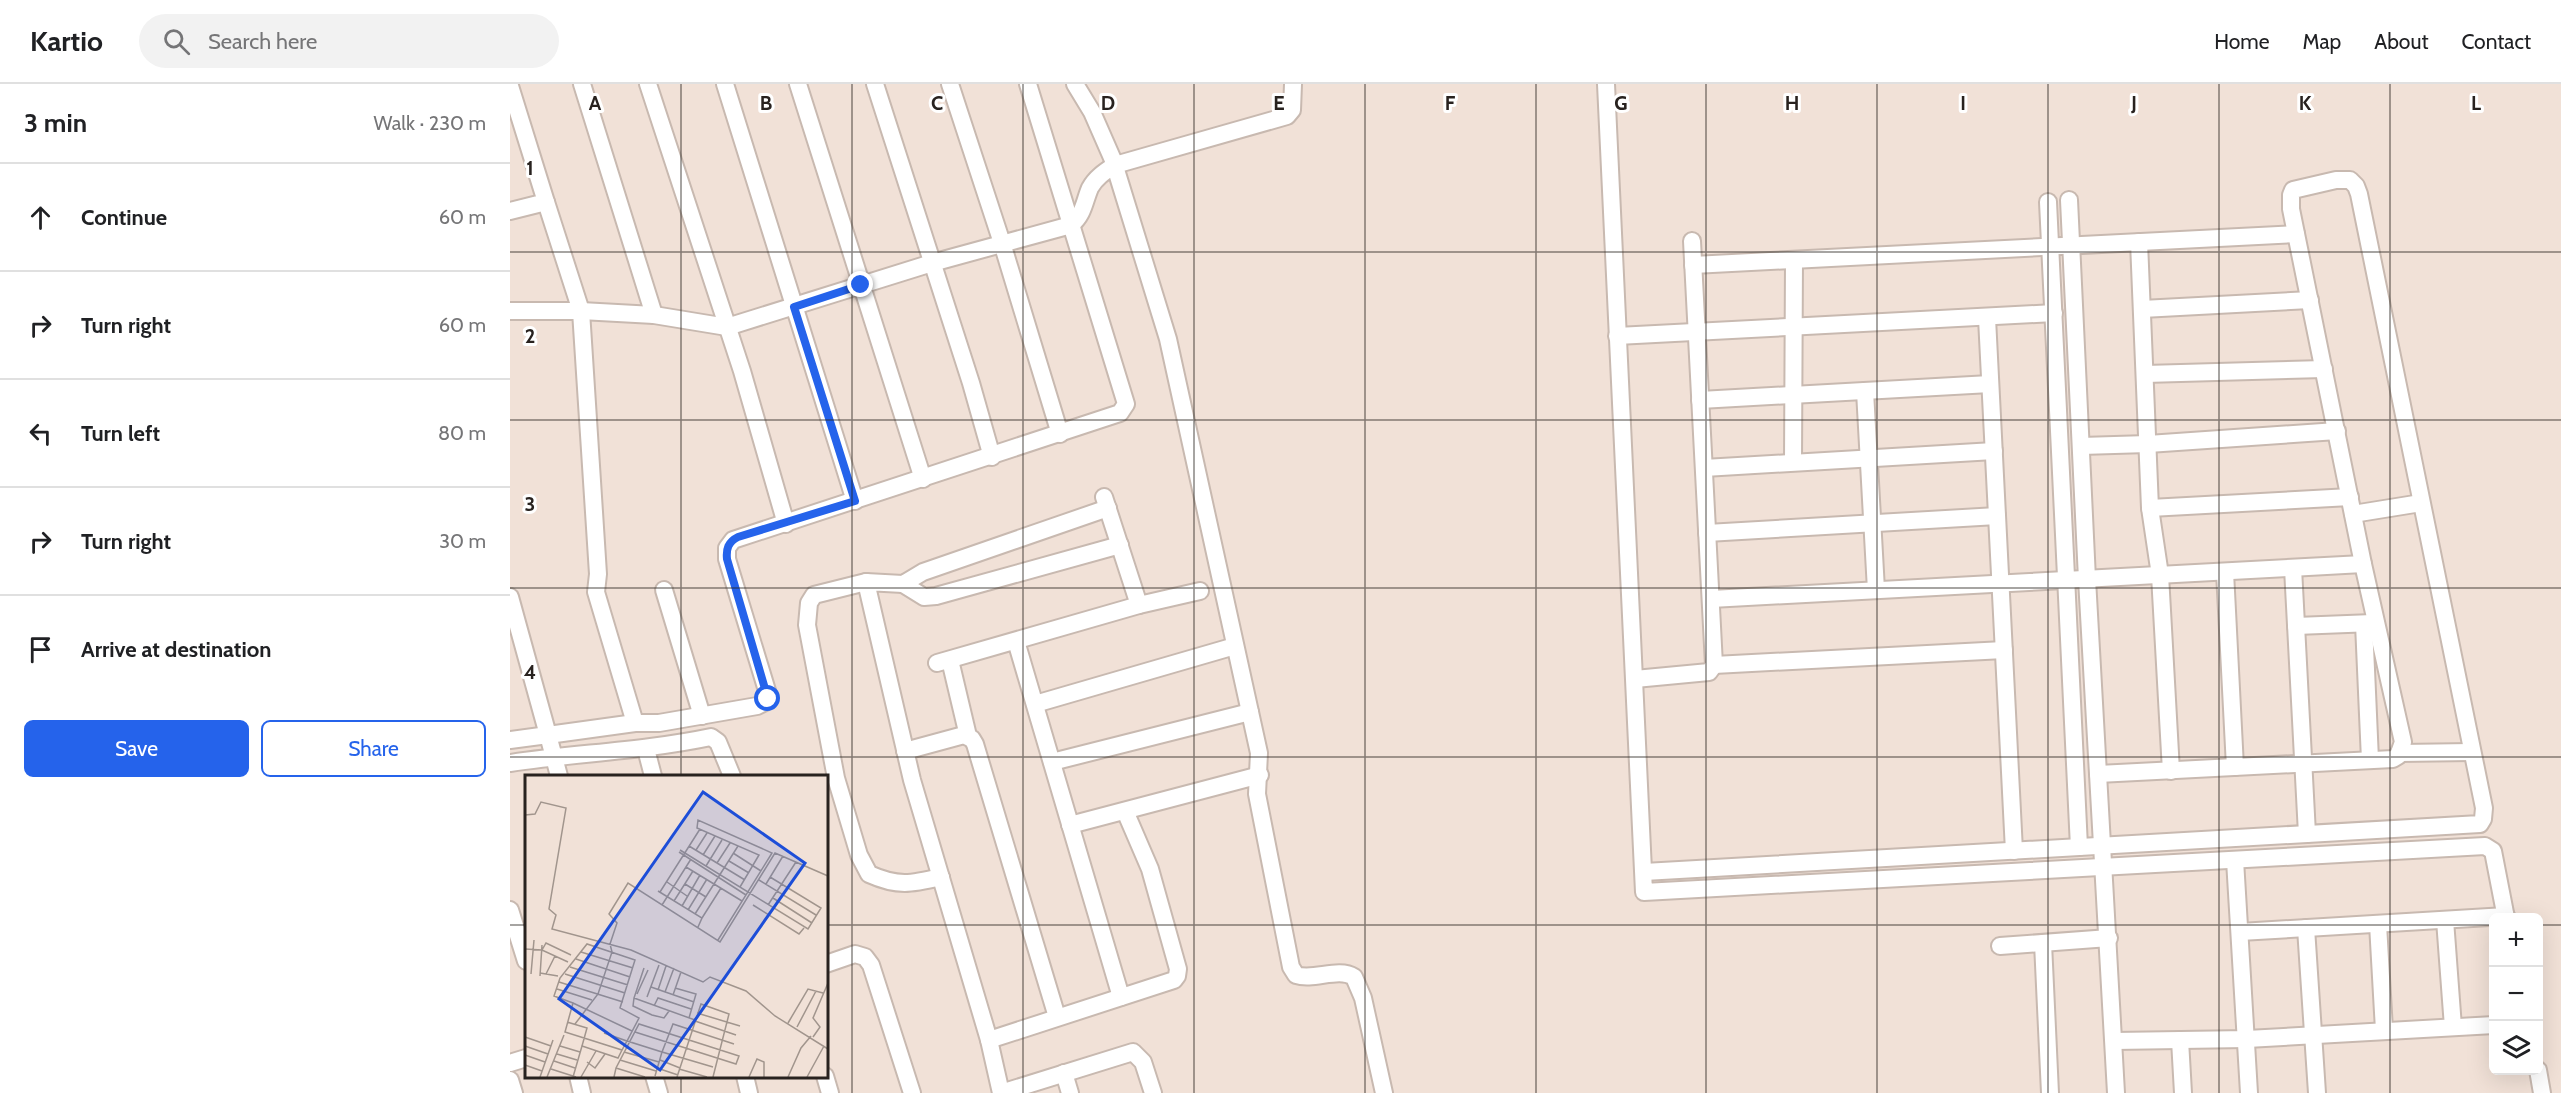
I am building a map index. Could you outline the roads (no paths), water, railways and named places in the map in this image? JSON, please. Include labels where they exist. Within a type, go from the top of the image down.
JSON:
[{"type":"street","points":[[582,84],[654,315]]},
{"type":"street","points":[[648,84],[727,327],[786,524]]},
{"type":"street","points":[[725,84],[855,501]]},
{"type":"street","points":[[798,84],[923,479]]},
{"type":"street","points":[[875,84],[992,457]]},
{"type":"street","points":[[950,84],[1002,243],[1060,434]]},
{"type":"street","points":[[510,740],[635,723],[659,723],[756,706],[768,699],[727,552],[730,542],[738,537],[786,524],[1120,413],[1126,404],[1028,84]]},
{"type":"street","points":[[1075,84],[1092,112],[1115,165],[1172,355],[1259,753],[1260,775],[1257,794],[1291,967],[1296,975],[1304,977],[1342,973],[1354,977],[1363,998],[1384,1093]]},
{"type":"street","points":[[510,311],[581,311],[654,315],[727,327],[932,263],[1071,225],[1083,211],[1090,188],[1096,179],[1115,165],[1287,116],[1292,110],[1293,84]]},
{"type":"street","points":[[1606,84],[1644,892],[2489,847],[2493,851],[2505,913]]},
{"type":"street","points":[[510,86],[581,311],[598,574],[597,592],[635,723]]},
{"type":"street","points":[[1644,872],[2480,824],[2484,808],[2356,186],[2350,180],[2336,180],[2293,190],[2291,210],[2363,564],[2370,623],[2370,760]]},
{"type":"street","points":[[2069,200],[2087,579],[2116,1093]]},
{"type":"street","points":[[510,212],[546,202]]},
{"type":"street","points":[[2048,202],[2079,847]]},
{"type":"street","points":[[1694,265],[2296,234]]},
{"type":"street","points":[[1635,679],[1709,672],[1714,665],[1692,241]]},
{"type":"street","points":[[2139,242],[2150,508],[2160,575],[2171,771]]},
{"type":"street","points":[[1793,461],[1794,260]]},
{"type":"street","points":[[2142,309],[2310,300]]},
{"type":"street","points":[[1617,336],[2054,314]]},
{"type":"street","points":[[1987,318],[2014,851]]},
{"type":"street","points":[[2145,374],[2324,369]]},
{"type":"street","points":[[1701,400],[1990,384]]},
{"type":"street","points":[[1865,391],[1876,590]]},
{"type":"street","points":[[2081,446],[2148,444],[2337,431]]},
{"type":"street","points":[[1704,468],[1994,451]]},
{"type":"street","points":[[2150,508],[2350,497]]},
{"type":"street","points":[[903,584],[923,572],[1106,503],[1139,605]]},
{"type":"street","points":[[2353,514],[2421,503]]},
{"type":"street","points":[[1707,532],[1997,516]]},
{"type":"street","points":[[941,877],[908,885],[898,884],[869,874],[859,855],[836,778],[807,625],[808,612],[814,595],[866,582],[903,584],[924,597],[936,596],[1120,545]]},
{"type":"street","points":[[1711,598],[2363,564]]},
{"type":"street","points":[[2293,568],[2307,834]]},
{"type":"street","points":[[2224,572],[2235,767]]},
{"type":"street","points":[[866,582],[905,751],[989,1040],[1001,1093],[1133,1052],[1143,1062],[1153,1093]]},
{"type":"street","points":[[664,590],[702,716]]},
{"type":"street","points":[[1057,1017],[975,744],[968,736],[943,662],[1139,605],[1200,591]]},
{"type":"street","points":[[510,597],[558,775]]},
{"type":"street","points":[[2098,774],[2393,759],[2399,753],[2403,742],[2370,623]]},
{"type":"street","points":[[2296,626],[2370,623]]},
{"type":"street","points":[[1016,641],[1121,996]]},
{"type":"street","points":[[1035,704],[1235,646]]},
{"type":"street","points":[[1714,665],[2004,650]]},
{"type":"street","points":[[1052,762],[1250,712]]},
{"type":"street","points":[[905,751],[964,735],[968,736]]},
{"type":"street","points":[[510,763],[646,749],[711,737],[721,748],[731,775]]},
{"type":"street","points":[[646,749],[652,775]]},
{"type":"street","points":[[2399,753],[2472,752]]},
{"type":"street","points":[[1070,825],[1260,775]]},
{"type":"street","points":[[989,1040],[1174,980],[1177,976],[1178,969],[1150,869],[1125,811]]},
{"type":"street","points":[[2235,860],[2249,1093]]},
{"type":"street","points":[[510,910],[525,958]]},
{"type":"street","points":[[2240,932],[2489,918]]},
{"type":"street","points":[[2445,920],[2452,1027]]},
{"type":"street","points":[[2378,924],[2384,1030]]},
{"type":"street","points":[[2306,928],[2317,1093]]},
{"type":"street","points":[[2000,946],[2109,938]]},
{"type":"street","points":[[2043,943],[2050,1093]]},
{"type":"street","points":[[828,963],[855,954],[865,957],[871,965],[912,1093]]},
{"type":"street","points":[[2114,1041],[2247,1038],[2489,1025]]},
{"type":"street","points":[[2180,1040],[2182,1093]]},
{"type":"street","points":[[510,1063],[525,1058]]},
{"type":"street","points":[[1064,1073],[1070,1093]]},
{"type":"street","points":[[2539,1075],[2542,1093]]},
{"type":"street","points":[[578,1078],[582,1093]]},
{"type":"street","points":[[654,1078],[659,1093]]},
{"type":"street","points":[[745,1078],[749,1093]]},
{"type":"street","points":[[825,1078],[830,1093]]},
{"type":"street","points":[[510,1080],[514,1093]]}]
